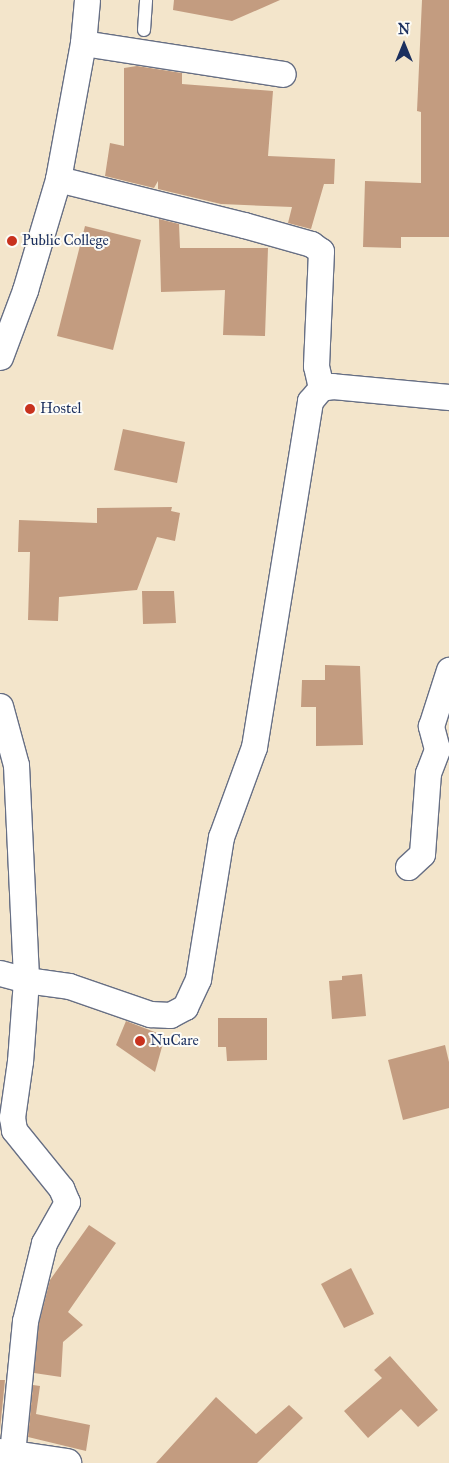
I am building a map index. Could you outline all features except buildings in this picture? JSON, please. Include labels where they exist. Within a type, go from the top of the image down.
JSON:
[{"type":"main road","points":[[6,1454],[68,1463]]},
{"type":"street","points":[[0,357],[24,290],[58,178],[83,43],[87,0]]},
{"type":"street","points":[[83,43],[283,74]]},
{"type":"street","points":[[58,178],[244,225],[311,244],[321,251],[316,366],[321,388]]},
{"type":"street","points":[[0,972],[26,980],[69,986],[150,1014],[170,1015],[185,1008],[198,979],[221,837],[254,747],[310,401],[321,388],[332,386],[449,397]]},
{"type":"street","points":[[408,867],[422,854],[428,773],[443,751],[431,726],[449,670]]},
{"type":"street","points":[[0,706],[16,765],[26,980],[20,1061],[12,1117],[14,1130],[61,1188],[67,1202],[44,1243],[25,1320],[6,1454]]},
{"type":"lane","points":[[144,30],[146,0]]},
{"type":"place","name":"Public College","points":[[12,241]]},
{"type":"place","name":"Hostel","points":[[30,409]]},
{"type":"place","name":"NuCare","points":[[140,1041]]}]
